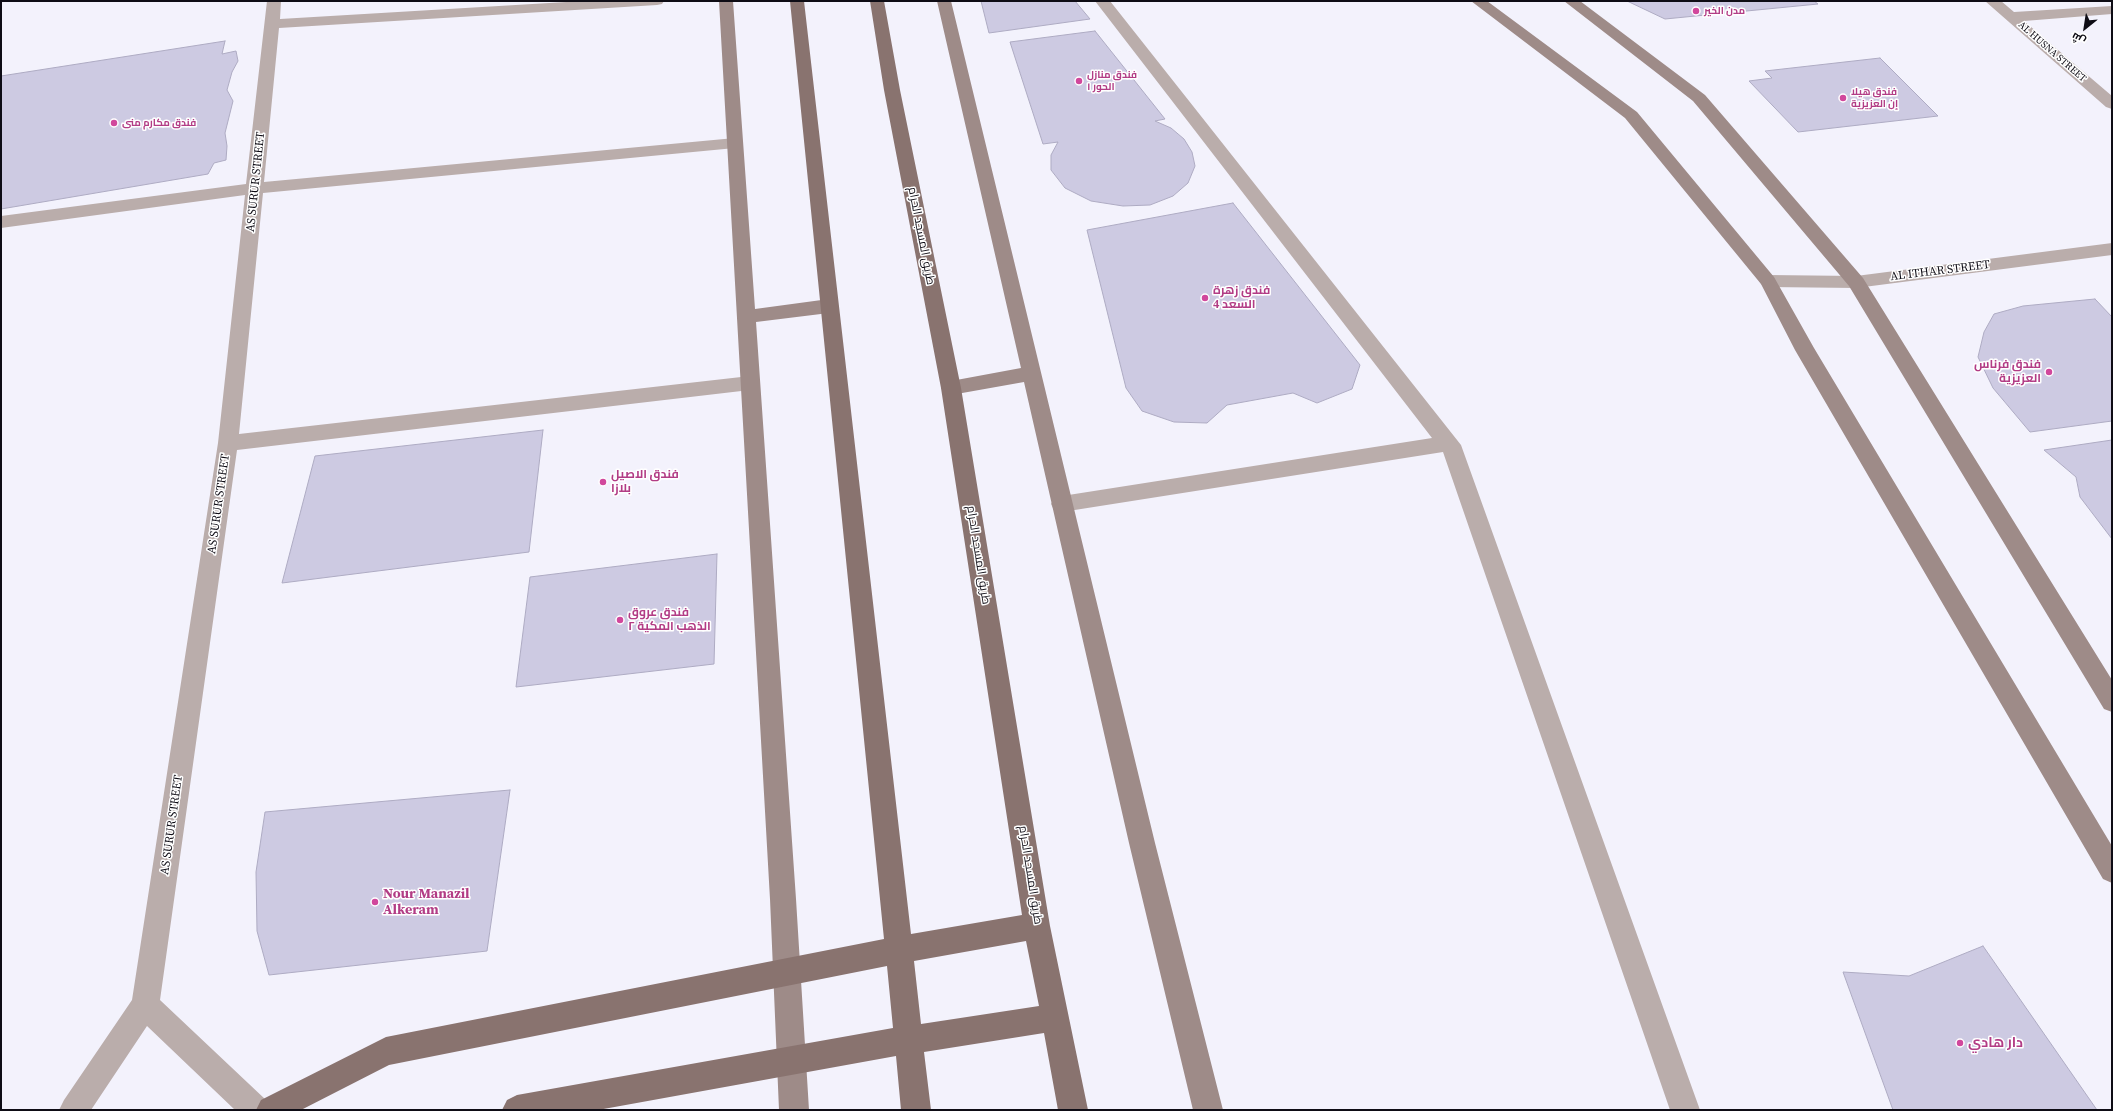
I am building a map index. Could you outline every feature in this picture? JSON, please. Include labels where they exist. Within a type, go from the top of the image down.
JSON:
[{"type":"main road","points":[[797,1],[916,1110]]},
{"type":"main road","name":"طريق المسجد الحرام","points":[[877,1],[892,90],[951,388],[1037,926],[1073,1110]]},
{"type":"main road","points":[[271,1110],[386,1051],[899,950],[1037,926]]},
{"type":"main road","points":[[517,1110],[908,1040],[1055,1017]]},
{"type":"street","name":"AS SURUR STREET","points":[[145,1005],[228,444],[274,1]]},
{"type":"street","points":[[272,24],[657,1]]},
{"type":"street","points":[[726,1],[794,1110]]},
{"type":"street","points":[[944,1],[1062,504],[1208,1110]]},
{"type":"street","points":[[1102,1],[1454,451],[1685,1110]]},
{"type":"street","points":[[1478,1],[1631,115],[1768,281],[1805,350],[2112,870]]},
{"type":"street","points":[[1572,1],[1699,98],[1856,282],[2112,701]]},
{"type":"street","name":"AL HUSNA STREET","points":[[1992,1],[2112,104]]},
{"type":"street","points":[[2010,17],[2112,10]]},
{"type":"street","points":[[1,222],[255,188],[735,143]]},
{"type":"street","name":"AL ITHAR STREET","points":[[1768,281],[1856,282],[2112,249]]},
{"type":"street","points":[[746,317],[829,306]]},
{"type":"street","points":[[951,388],[1032,373]]},
{"type":"street","points":[[228,444],[750,384]]},
{"type":"street","points":[[1062,504],[1448,443]]},
{"type":"street","points":[[74,1110],[145,1005],[256,1110]]},
{"type":"building","points":[[981,1],[1075,1],[1090,19],[989,33]]},
{"type":"building","name":"مدن الخير","points":[[1627,1],[1814,1],[1818,4],[1665,19]]},
{"type":"building","name":"فندق منازل الحور ١","points":[[1095,31],[1165,119],[1155,121],[1171,128],[1184,139],[1192,152],[1195,166],[1188,183],[1173,196],[1150,205],[1123,206],[1091,201],[1065,188],[1051,170],[1051,155],[1058,142],[1043,144],[1010,42]]},
{"type":"building","name":"فندق مكارم منى","points":[[225,41],[222,54],[236,51],[238,61],[232,72],[227,90],[233,101],[225,133],[227,146],[226,160],[214,163],[208,174],[1,209],[1,76]]},
{"type":"building","name":"فندق هيلا إن العزيزية","points":[[1880,58],[1938,116],[1798,132],[1749,81],[1772,78],[1765,71]]},
{"type":"building","name":"فندق زهرة السعد 4","points":[[1233,203],[1360,365],[1352,389],[1317,403],[1293,393],[1227,405],[1207,423],[1174,422],[1142,411],[1126,388],[1087,230]]},
{"type":"building","name":"فندق فرناس العزيزية","points":[[2095,299],[2112,317],[2112,421],[2030,432],[1993,388],[1978,357],[1984,332],[1994,314],[2023,306]]},
{"type":"building","points":[[543,430],[529,552],[282,583],[315,456]]},
{"type":"building","points":[[2112,440],[2112,539],[2080,497],[2076,477],[2044,450]]},
{"type":"building","name":"فندق عروق الذهب المكية ٢","points":[[717,554],[714,664],[516,687],[530,577]]},
{"type":"building","name":"Nour Manazil Alkeram","points":[[510,790],[487,951],[269,975],[257,931],[256,872],[265,812]]},
{"type":"building","name":"دار هادي","points":[[1983,946],[2097,1110],[1893,1110],[1843,972],[1909,976]]},
{"type":"place","name":"مدن الخير","points":[[1696,11]]},
{"type":"place","name":"فندق منازل الحور ١","points":[[1079,81]]},
{"type":"place","name":"فندق هيلا إن العزيزية","points":[[1843,98]]},
{"type":"place","name":"فندق مكارم منى","points":[[114,123]]},
{"type":"place","name":"فندق زهرة السعد 4","points":[[1205,298]]},
{"type":"place","name":"فندق فرناس العزيزية","points":[[2049,372]]},
{"type":"place","name":"فندق الاصيل بلازا","points":[[603,482]]},
{"type":"place","name":"فندق عروق الذهب المكية ٢","points":[[620,620]]},
{"type":"place","name":"Nour Manazil Alkeram","points":[[375,902]]},
{"type":"place","name":"دار هادي","points":[[1960,1043]]}]
